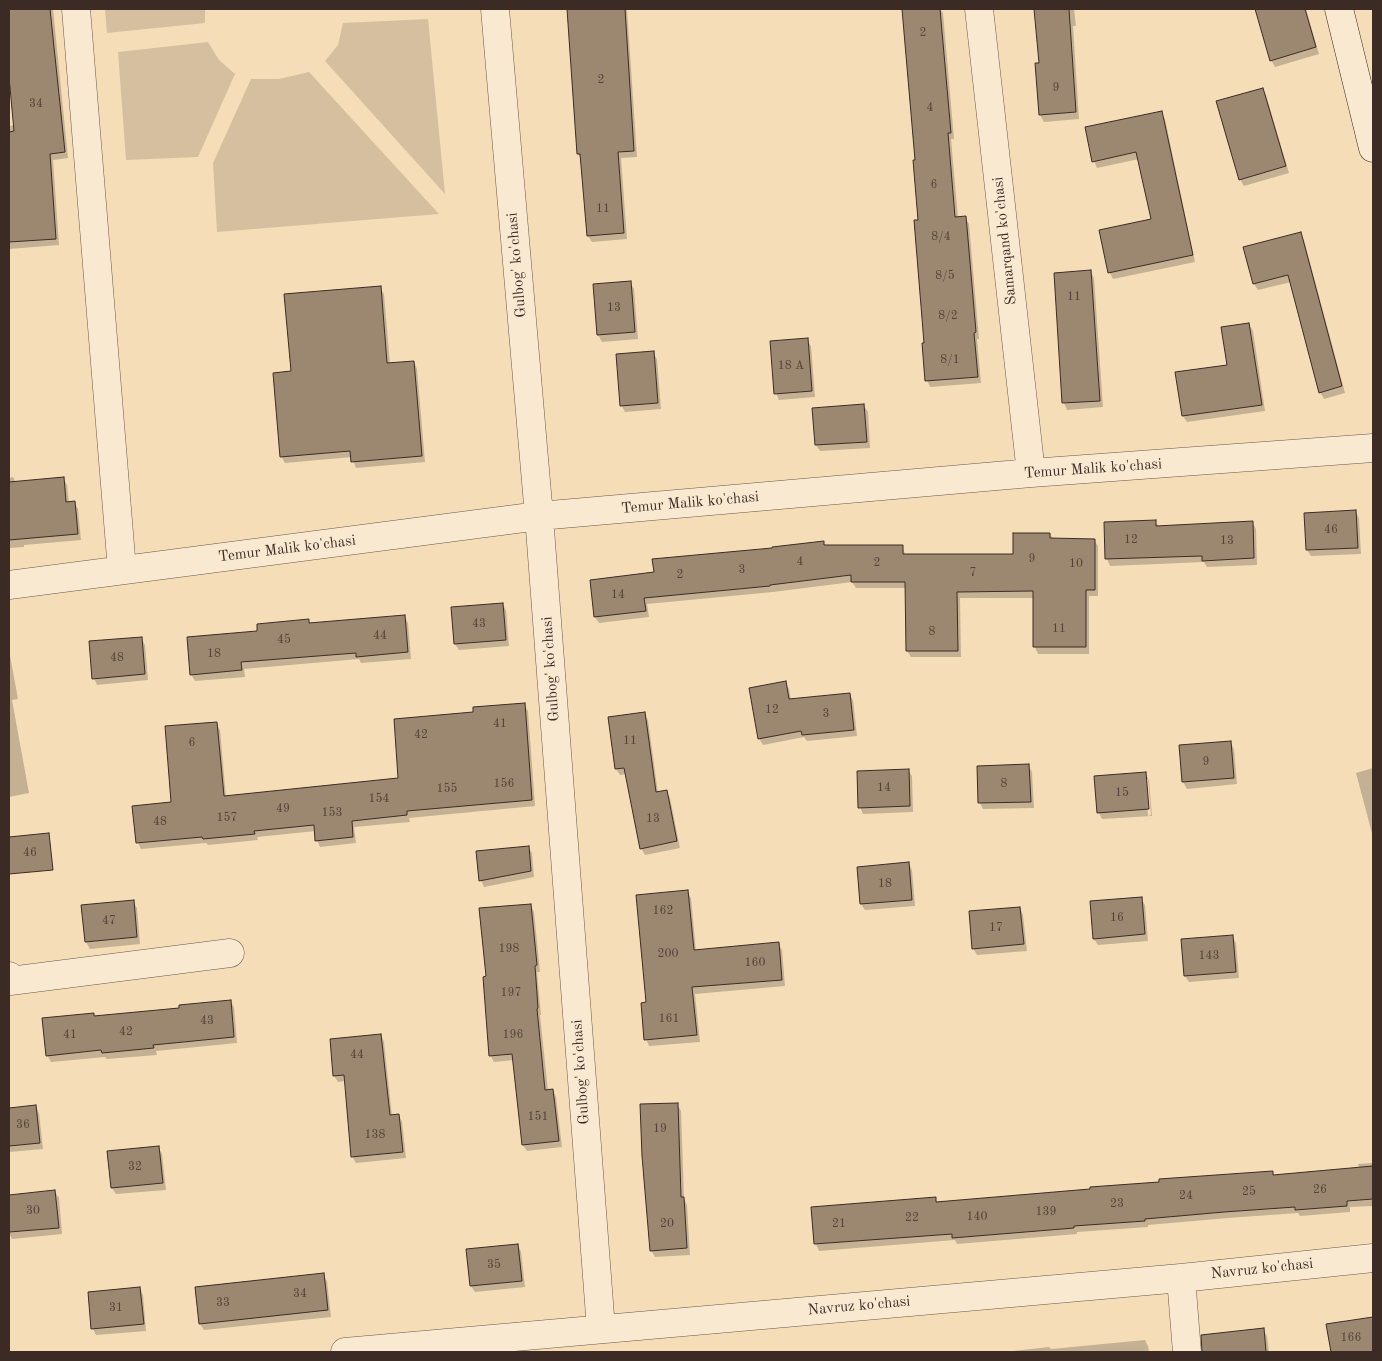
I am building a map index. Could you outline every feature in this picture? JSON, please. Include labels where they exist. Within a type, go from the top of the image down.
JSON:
[{"type":"street","points":[[76,9],[122,570]]},
{"type":"street","name":"Gulbog' ko'chasi","points":[[495,9],[539,516],[601,1329]]},
{"type":"street","name":"Samarqand ko'chasi","points":[[979,9],[1031,473]]},
{"type":"street","points":[[1339,9],[1373,148]]},
{"type":"street","name":"Temur Malik ko'chasi","points":[[9,585],[539,516],[1031,473],[1373,448]]},
{"type":"street","points":[[9,976],[10,981],[230,953]]},
{"type":"street","name":"Navruz ko'chasi","points":[[345,1352],[1181,1278],[1373,1258]]},
{"type":"street","points":[[1181,1278],[1187,1352]]},
{"type":"shaded area","points":[[105,9],[205,9],[205,23],[107,33]]},
{"type":"shaded area","points":[[428,19],[445,194],[325,61],[338,45],[343,23]]},
{"type":"shaded area","points":[[208,42],[219,60],[235,74],[198,157],[126,160],[118,52]]},
{"type":"shaded area","points":[[309,72],[439,214],[217,232],[213,163],[251,79],[279,79]]},
{"type":"building","points":[[9,9],[50,9],[65,152],[50,154],[56,239],[9,242],[9,132],[14,131],[9,77]]},
{"type":"building","points":[[567,9],[625,9],[634,151],[618,152],[624,233],[587,236],[580,154],[577,154]]},
{"type":"building","points":[[902,9],[940,9],[951,133],[948,133],[955,217],[966,216],[978,377],[925,381],[922,343],[924,343],[914,220],[918,220],[913,160],[915,160]]},
{"type":"building","points":[[1034,9],[1069,9],[1076,112],[1039,115],[1035,63],[1039,63]]},
{"type":"building","points":[[1255,9],[1305,9],[1316,47],[1270,61]]},
{"type":"building","points":[[1263,88],[1286,166],[1239,180],[1216,101]]},
{"type":"building","points":[[1162,111],[1193,255],[1108,273],[1099,230],[1151,219],[1136,152],[1092,162],[1085,127]]},
{"type":"building","points":[[1301,232],[1342,386],[1319,393],[1288,275],[1253,284],[1243,247]]},
{"type":"building","points":[[1091,270],[1100,401],[1062,403],[1054,273]]},
{"type":"building","points":[[631,281],[635,332],[597,335],[593,284]]},
{"type":"building","points":[[381,286],[387,363],[414,361],[422,456],[351,462],[350,451],[280,457],[273,373],[291,371],[284,294]]},
{"type":"building","points":[[1249,323],[1262,405],[1182,416],[1175,372],[1227,365],[1221,327]]},
{"type":"building","points":[[808,338],[812,391],[774,394],[770,341]]},
{"type":"building","points":[[654,351],[658,403],[620,406],[616,354]]},
{"type":"building","points":[[864,404],[867,442],[815,445],[812,408]]},
{"type":"building","points":[[64,477],[66,502],[75,501],[78,534],[9,540],[9,482]]},
{"type":"building","points":[[1356,510],[1358,548],[1306,550],[1304,513]]},
{"type":"building","points":[[1156,520],[1156,526],[1253,521],[1254,558],[1202,561],[1202,556],[1105,559],[1104,522]]},
{"type":"building","points":[[1013,533],[1050,533],[1050,538],[1095,539],[1095,590],[1086,590],[1086,647],[1033,647],[1033,591],[957,592],[958,651],[906,651],[905,582],[851,582],[851,575],[770,586],[644,598],[646,611],[594,617],[590,580],[654,572],[652,559],[772,548],[824,541],[824,545],[903,545],[903,554],[1013,554]]},
{"type":"building","points":[[503,603],[506,640],[454,644],[451,607]]},
{"type":"building","points":[[405,615],[408,652],[356,657],[356,653],[241,662],[242,670],[190,675],[187,637],[257,631],[257,624],[309,619],[309,623]]},
{"type":"building","points":[[142,637],[145,674],[92,679],[89,641]]},
{"type":"building","points":[[786,681],[789,699],[850,693],[854,730],[802,735],[801,731],[758,739],[749,688]]},
{"type":"building","points":[[525,703],[532,800],[407,811],[407,815],[352,821],[353,837],[315,841],[314,825],[254,831],[255,834],[136,843],[132,806],[171,802],[165,726],[217,722],[224,796],[398,778],[394,719],[473,712],[473,707]]},
{"type":"building","points":[[645,712],[656,792],[667,790],[677,841],[640,849],[624,768],[615,769],[608,717]]},
{"type":"building","points":[[1231,741],[1234,778],[1182,782],[1179,745]]},
{"type":"building","points":[[1029,764],[1031,802],[978,803],[977,766]]},
{"type":"building","points":[[909,769],[910,806],[858,808],[857,771]]},
{"type":"building","points":[[1146,772],[1149,809],[1097,813],[1094,776]]},
{"type":"building","points":[[49,833],[53,870],[9,874],[9,837]]},
{"type":"building","points":[[529,846],[531,871],[479,881],[476,851]]},
{"type":"building","points":[[909,862],[912,900],[860,904],[857,867]]},
{"type":"building","points":[[688,890],[694,950],[779,942],[782,980],[692,987],[697,1035],[644,1040],[641,1003],[646,1002],[636,895]]},
{"type":"building","points":[[1142,897],[1145,934],[1093,939],[1090,901]]},
{"type":"building","points":[[134,900],[137,937],[85,942],[81,905]]},
{"type":"building","points":[[531,904],[537,965],[535,966],[537,1009],[545,1090],[553,1089],[559,1141],[522,1145],[512,1054],[489,1056],[483,977],[486,976],[479,908]]},
{"type":"building","points":[[1020,907],[1024,944],[972,949],[969,911]]},
{"type":"building","points":[[1233,935],[1236,972],[1184,976],[1181,939]]},
{"type":"building","points":[[231,1000],[234,1037],[153,1045],[154,1048],[102,1053],[101,1050],[46,1056],[42,1018],[94,1013],[94,1016],[179,1008],[179,1005]]},
{"type":"building","points":[[381,1034],[390,1115],[399,1114],[403,1152],[351,1157],[344,1075],[333,1076],[330,1039]]},
{"type":"building","points":[[678,1103],[681,1197],[684,1197],[687,1248],[650,1251],[642,1156],[640,1104]]},
{"type":"building","points":[[36,1105],[40,1143],[9,1146],[9,1108]]},
{"type":"building","points":[[159,1146],[163,1183],[111,1188],[107,1151]]},
{"type":"building","points":[[1373,1166],[1373,1199],[1347,1201],[1347,1206],[1295,1210],[1295,1207],[1224,1212],[1145,1219],[1145,1221],[1074,1226],[1074,1228],[952,1238],[952,1234],[814,1244],[811,1207],[936,1197],[936,1202],[1159,1182],[1159,1179],[1273,1171],[1273,1175]]},
{"type":"building","points":[[55,1190],[59,1228],[9,1232],[9,1195]]},
{"type":"building","points":[[518,1244],[522,1281],[470,1286],[466,1249]]},
{"type":"building","points":[[324,1273],[328,1310],[199,1324],[195,1287]]},
{"type":"building","points":[[140,1287],[144,1324],[91,1329],[88,1292]]},
{"type":"building","points":[[1373,1317],[1373,1352],[1331,1352],[1326,1324]]},
{"type":"building","points":[[1264,1328],[1266,1352],[1202,1352],[1201,1335]]}]
